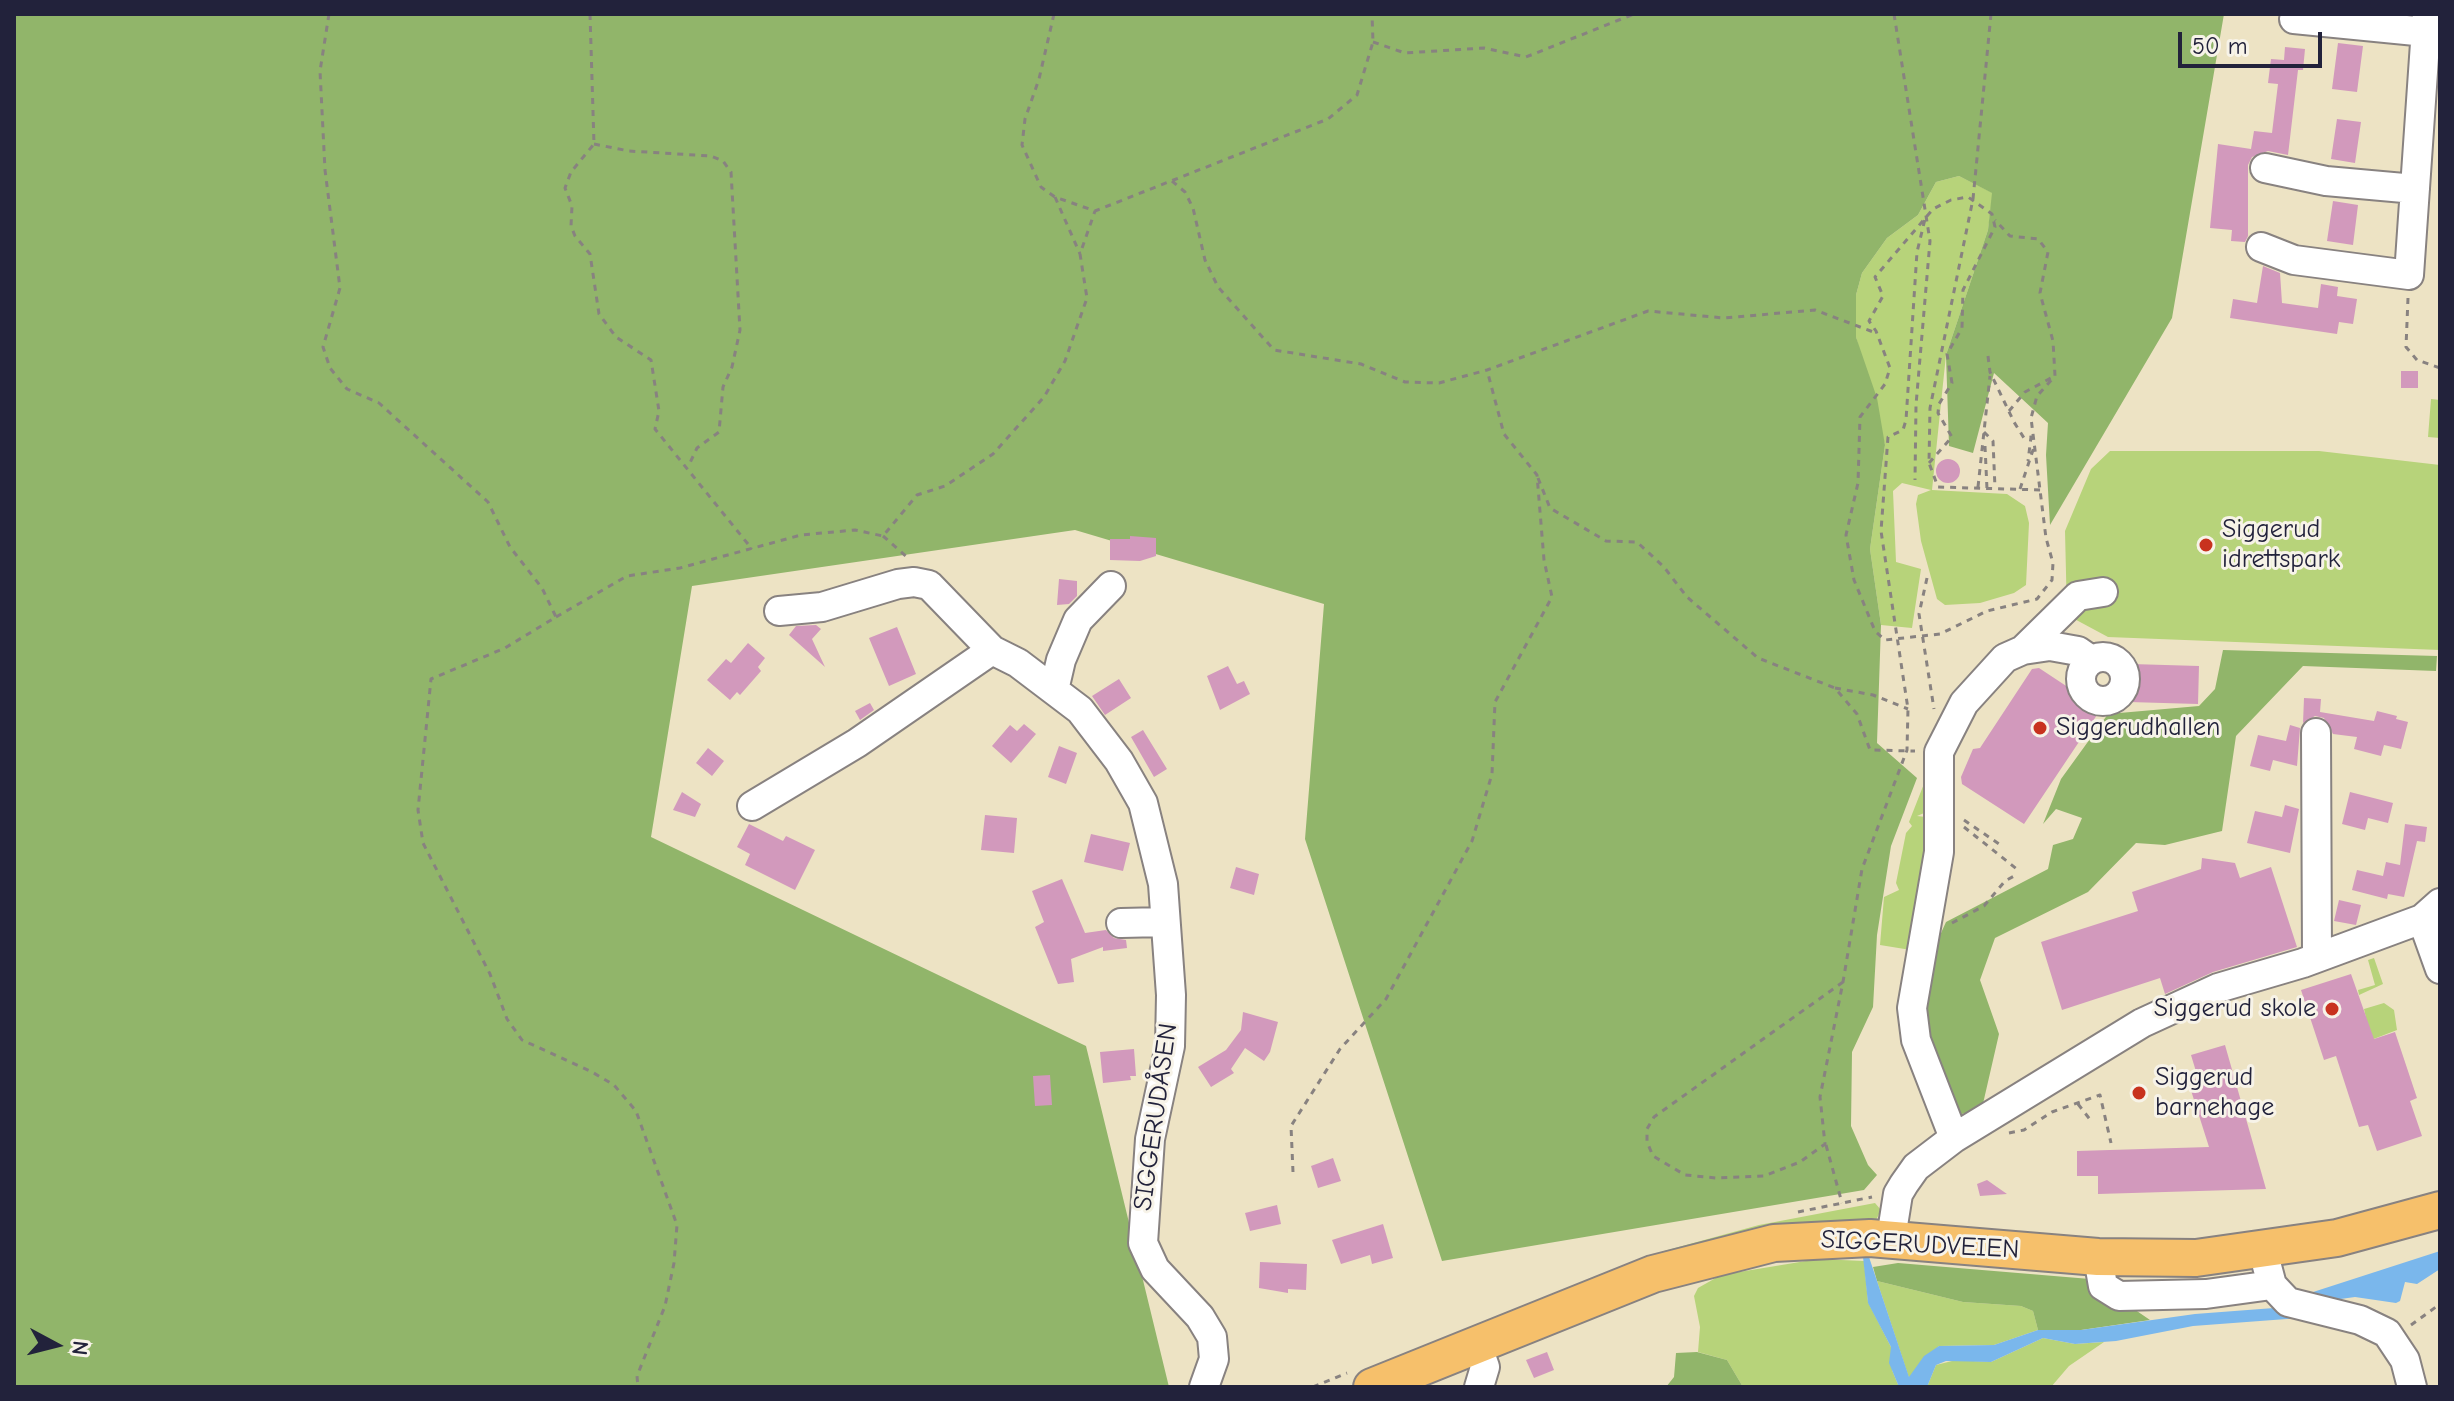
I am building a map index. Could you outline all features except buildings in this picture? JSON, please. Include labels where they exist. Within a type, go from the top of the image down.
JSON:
[{"type":"main road","name":"SIGGERUDVEIEN","points":[[1372,1387],[1653,1274],[1729,1252],[1815,1238],[1891,1238],[2098,1257],[2196,1258],[2267,1268],[2440,1210]]},
{"type":"street","points":[[2261,247],[2294,260],[2409,275],[2426,23],[2294,19]]},
{"type":"street","points":[[2265,168],[2326,181],[2415,189]]},
{"type":"street","name":"SIGGERUDÅSEN","points":[[779,611],[822,607],[914,582],[929,585],[992,650],[1018,663],[1080,710],[1119,761],[1143,803],[1163,884],[1171,995],[1170,1046],[1150,1139],[1142,1230],[1147,1255],[1155,1269],[1200,1317],[1212,1337],[1214,1359],[1204,1387]]},
{"type":"street","points":[[1054,690],[1061,660],[1078,620],[1111,586]]},
{"type":"street","points":[[2023,650],[2078,596],[2103,592]]},
{"type":"street","points":[[1954,1138],[1916,1040],[1912,1008],[1939,852],[1950,820],[1939,752],[1964,703],[2005,658],[2023,650],[2050,646],[2078,651],[2091,660]]},
{"type":"street","points":[[752,806],[857,743],[992,650]]},
{"type":"street","points":[[2316,733],[2317,957]]},
{"type":"street","points":[[1891,1238],[1898,1194],[1909,1176],[1954,1138],[2142,1023],[2218,988],[2317,957],[2431,911],[2440,969]]},
{"type":"street","points":[[1121,923],[1164,922]]},
{"type":"street","points":[[2267,1268],[2295,1305],[2372,1324],[2393,1339],[2405,1360],[2412,1387]]},
{"type":"street","points":[[1477,1344],[1485,1367],[1479,1387]]},
{"type":"path","points":[[329,14],[320,71],[325,170],[340,288],[323,347],[330,368],[347,389],[379,403],[488,502],[510,547],[542,588],[556,617]]},
{"type":"path","points":[[590,14],[594,144],[571,172],[565,188],[572,206],[571,226],[590,254],[599,314],[616,337],[651,360],[659,411],[655,429],[752,549]]},
{"type":"path","points":[[1054,14],[1039,79],[1025,119],[1022,145],[1041,187],[1055,197],[1095,211],[1328,119],[1357,95],[1373,42],[1372,14]]},
{"type":"path","points":[[1373,42],[1405,53],[1484,48],[1526,57],[1634,14]]},
{"type":"path","points":[[1894,14],[1930,241],[1916,405],[1915,480]]},
{"type":"path","points":[[1991,14],[1973,199],[1930,408],[1929,463],[1938,487],[2041,490]]},
{"type":"path","points":[[594,144],[629,151],[711,156],[723,161],[731,172],[740,330],[732,367],[723,387],[719,432],[697,448],[688,468]]},
{"type":"path","points":[[1172,181],[1185,192],[1193,208],[1205,260],[1218,287],[1274,350],[1361,364],[1405,382],[1439,383],[1487,370],[1565,338],[1648,311],[1724,318],[1815,310],[1876,333]]},
{"type":"path","points":[[638,1387],[637,1376],[665,1306],[674,1263],[677,1225],[636,1111],[614,1085],[522,1040],[507,1019],[490,974],[428,855],[418,810],[431,679],[505,648],[627,576],[680,568],[801,535],[855,530],[883,536],[917,495],[945,486],[993,454],[1044,397],[1065,361],[1087,298],[1080,254],[1055,197]]},
{"type":"path","points":[[2028,461],[2031,418],[2037,396],[2055,376],[2053,341],[2040,293],[2048,252],[2038,239],[2010,236],[1973,199],[1951,200],[1927,215],[1875,277],[1883,296],[1868,318],[1889,364],[1889,373],[1885,384],[1860,417],[1858,483],[1846,535],[1854,580],[1875,631],[1885,640],[1940,634],[1987,611],[2037,599],[2045,593],[2052,580],[2053,563],[2031,437]]},
{"type":"path","points":[[1080,254],[1095,211]]},
{"type":"path","points":[[1842,1203],[1825,1144],[1820,1097],[1862,869],[1907,750],[1908,709],[1881,531],[1888,437],[1903,430],[1906,420],[1917,252],[1927,215]]},
{"type":"path","points":[[1929,463],[1952,437],[1938,413],[1952,383],[1947,354],[1962,328],[1963,290],[1995,227],[1995,220]]},
{"type":"path","points":[[2409,275],[2406,347],[2417,360],[2440,368]]},
{"type":"path","points":[[1987,489],[1984,432],[1990,372],[1988,356]]},
{"type":"path","points":[[1487,370],[1504,434],[1537,475],[1550,508],[1606,541],[1637,542],[1664,567],[1687,597],[1758,658],[1835,688],[1873,695],[1908,709]]},
{"type":"path","points":[[1990,372],[2024,438],[2031,437]]},
{"type":"path","points":[[2009,411],[2025,392],[2055,376]]},
{"type":"path","points":[[1984,432],[1993,441],[1995,489]]},
{"type":"path","points":[[1978,488],[1985,446]]},
{"type":"path","points":[[2020,490],[2034,447]]},
{"type":"path","points":[[1293,1172],[1291,1126],[1340,1049],[1386,999],[1472,841],[1492,774],[1495,702],[1552,597],[1544,560],[1537,475]]},
{"type":"path","points":[[1835,688],[1857,714],[1870,750],[1939,752],[1919,614],[1927,578]]},
{"type":"path","points":[[1950,820],[2002,846]]},
{"type":"path","points":[[1950,820],[1963,826],[2018,872],[2005,881],[1984,906],[1951,923]]},
{"type":"path","points":[[1825,1144],[1800,1162],[1764,1176],[1716,1178],[1685,1175],[1664,1165],[1653,1156],[1647,1142],[1647,1129],[1654,1117],[1843,982]]},
{"type":"path","points":[[2092,1122],[2077,1104],[2093,1096],[2102,1097],[2111,1143]]},
{"type":"path","points":[[2393,1339],[2440,1304]]},
{"type":"green space","points":[[14,14],[2224,14],[2172,318],[2050,525],[2046,455],[2048,423],[1994,373],[1973,453],[1949,446],[1946,355],[1988,230],[1992,193],[1959,176],[1936,182],[1918,215],[1887,238],[1862,273],[1856,295],[1856,337],[1877,398],[1885,445],[1870,549],[1881,625],[1877,743],[1917,778],[1891,846],[1877,935],[1873,1007],[1852,1052],[1851,1126],[1868,1165],[1877,1175],[1864,1190],[1442,1261],[1305,839],[1324,604],[1075,530],[692,586],[651,837],[1086,1046],[1169,1387],[14,1387]]},
{"type":"green space","points":[[1959,176],[1993,193],[1988,230],[1946,355],[1932,490],[2007,494],[2025,506],[2029,523],[2026,585],[2014,593],[1980,603],[1945,605],[1937,599],[1921,541],[1916,504],[1918,495],[1931,490],[1902,483],[1893,491],[1896,562],[1921,569],[1912,628],[1881,625],[1870,549],[1885,445],[1856,337],[1856,295],[1862,273],[1887,238],[1918,215],[1936,182]]},
{"type":"green space","points":[[2431,399],[2440,400],[2440,438],[2428,437]]},
{"type":"green space","points":[[2110,451],[2319,451],[2440,465],[2440,650],[2108,637],[2067,615],[2065,531],[2091,469]]},
{"type":"green space","points":[[2223,650],[2437,656],[2436,671],[2303,666],[2236,736],[2222,831],[2165,845],[2136,843],[2088,892],[1995,938],[1980,980],[1999,1034],[1982,1108],[1952,1117],[1922,1035],[1928,962],[1946,922],[2048,869],[2053,845],[2073,839],[2082,818],[2056,809],[2043,824],[2061,779],[2108,714],[2199,706],[2215,689]]},
{"type":"green space","points":[[1929,771],[1929,811],[1917,816],[1926,817],[1929,840],[1917,951],[1880,945],[1884,897],[1899,890],[1896,883],[1906,833],[1912,826],[1909,822]]},
{"type":"green space","points":[[2374,958],[2383,984],[2359,995],[2358,990],[2375,985],[2368,960]]},
{"type":"green space","points":[[2384,1003],[2394,1010],[2397,1030],[2371,1040],[2364,1009]]},
{"type":"green space","points":[[1875,1203],[1881,1210],[1874,1224],[1468,1337],[1465,1330],[1664,1251],[1759,1225]]},
{"type":"green space","points":[[1818,1259],[1864,1261],[1868,1302],[1891,1347],[1892,1370],[1899,1387],[1743,1387],[1727,1360],[1698,1352],[1700,1327],[1694,1296],[1698,1288],[1721,1275]]},
{"type":"green space","points":[[1898,1263],[2090,1279],[2150,1320],[2081,1330],[2038,1330],[2033,1311],[2021,1306],[1963,1302],[1877,1281],[1873,1267]]},
{"type":"green space","points":[[1877,1281],[1963,1302],[2021,1306],[2033,1311],[2038,1330],[1994,1345],[1939,1346],[1909,1378]]},
{"type":"green space","points":[[2043,1338],[2075,1344],[2104,1342],[2069,1366],[2051,1387],[1927,1387],[1936,1365],[1956,1360],[1991,1362]]},
{"type":"green space","points":[[1697,1352],[1727,1360],[1743,1387],[1666,1387],[1674,1377],[1676,1353]]},
{"type":"water","points":[[2440,1251],[2440,1269],[2417,1284],[2405,1282],[2400,1301],[2396,1303],[2355,1297],[2326,1301],[2310,1293]]},
{"type":"water","points":[[1868,1254],[1909,1377],[1924,1356],[1939,1346],[1994,1345],[2038,1330],[2081,1330],[2195,1314],[2274,1308],[2300,1318],[2193,1326],[2116,1341],[2075,1344],[2043,1338],[1991,1362],[1946,1361],[1936,1365],[1927,1387],[1899,1387],[1889,1363],[1891,1347],[1868,1303],[1863,1257]]},
{"type":"place","name":"Siggerud idrettspark","points":[[2206,545]]},
{"type":"place","name":"Siggerudhallen","points":[[2040,728]]},
{"type":"place","name":"Siggerud skole","points":[[2332,1009]]},
{"type":"place","name":"Siggerud barnehage","points":[[2139,1093]]}]
